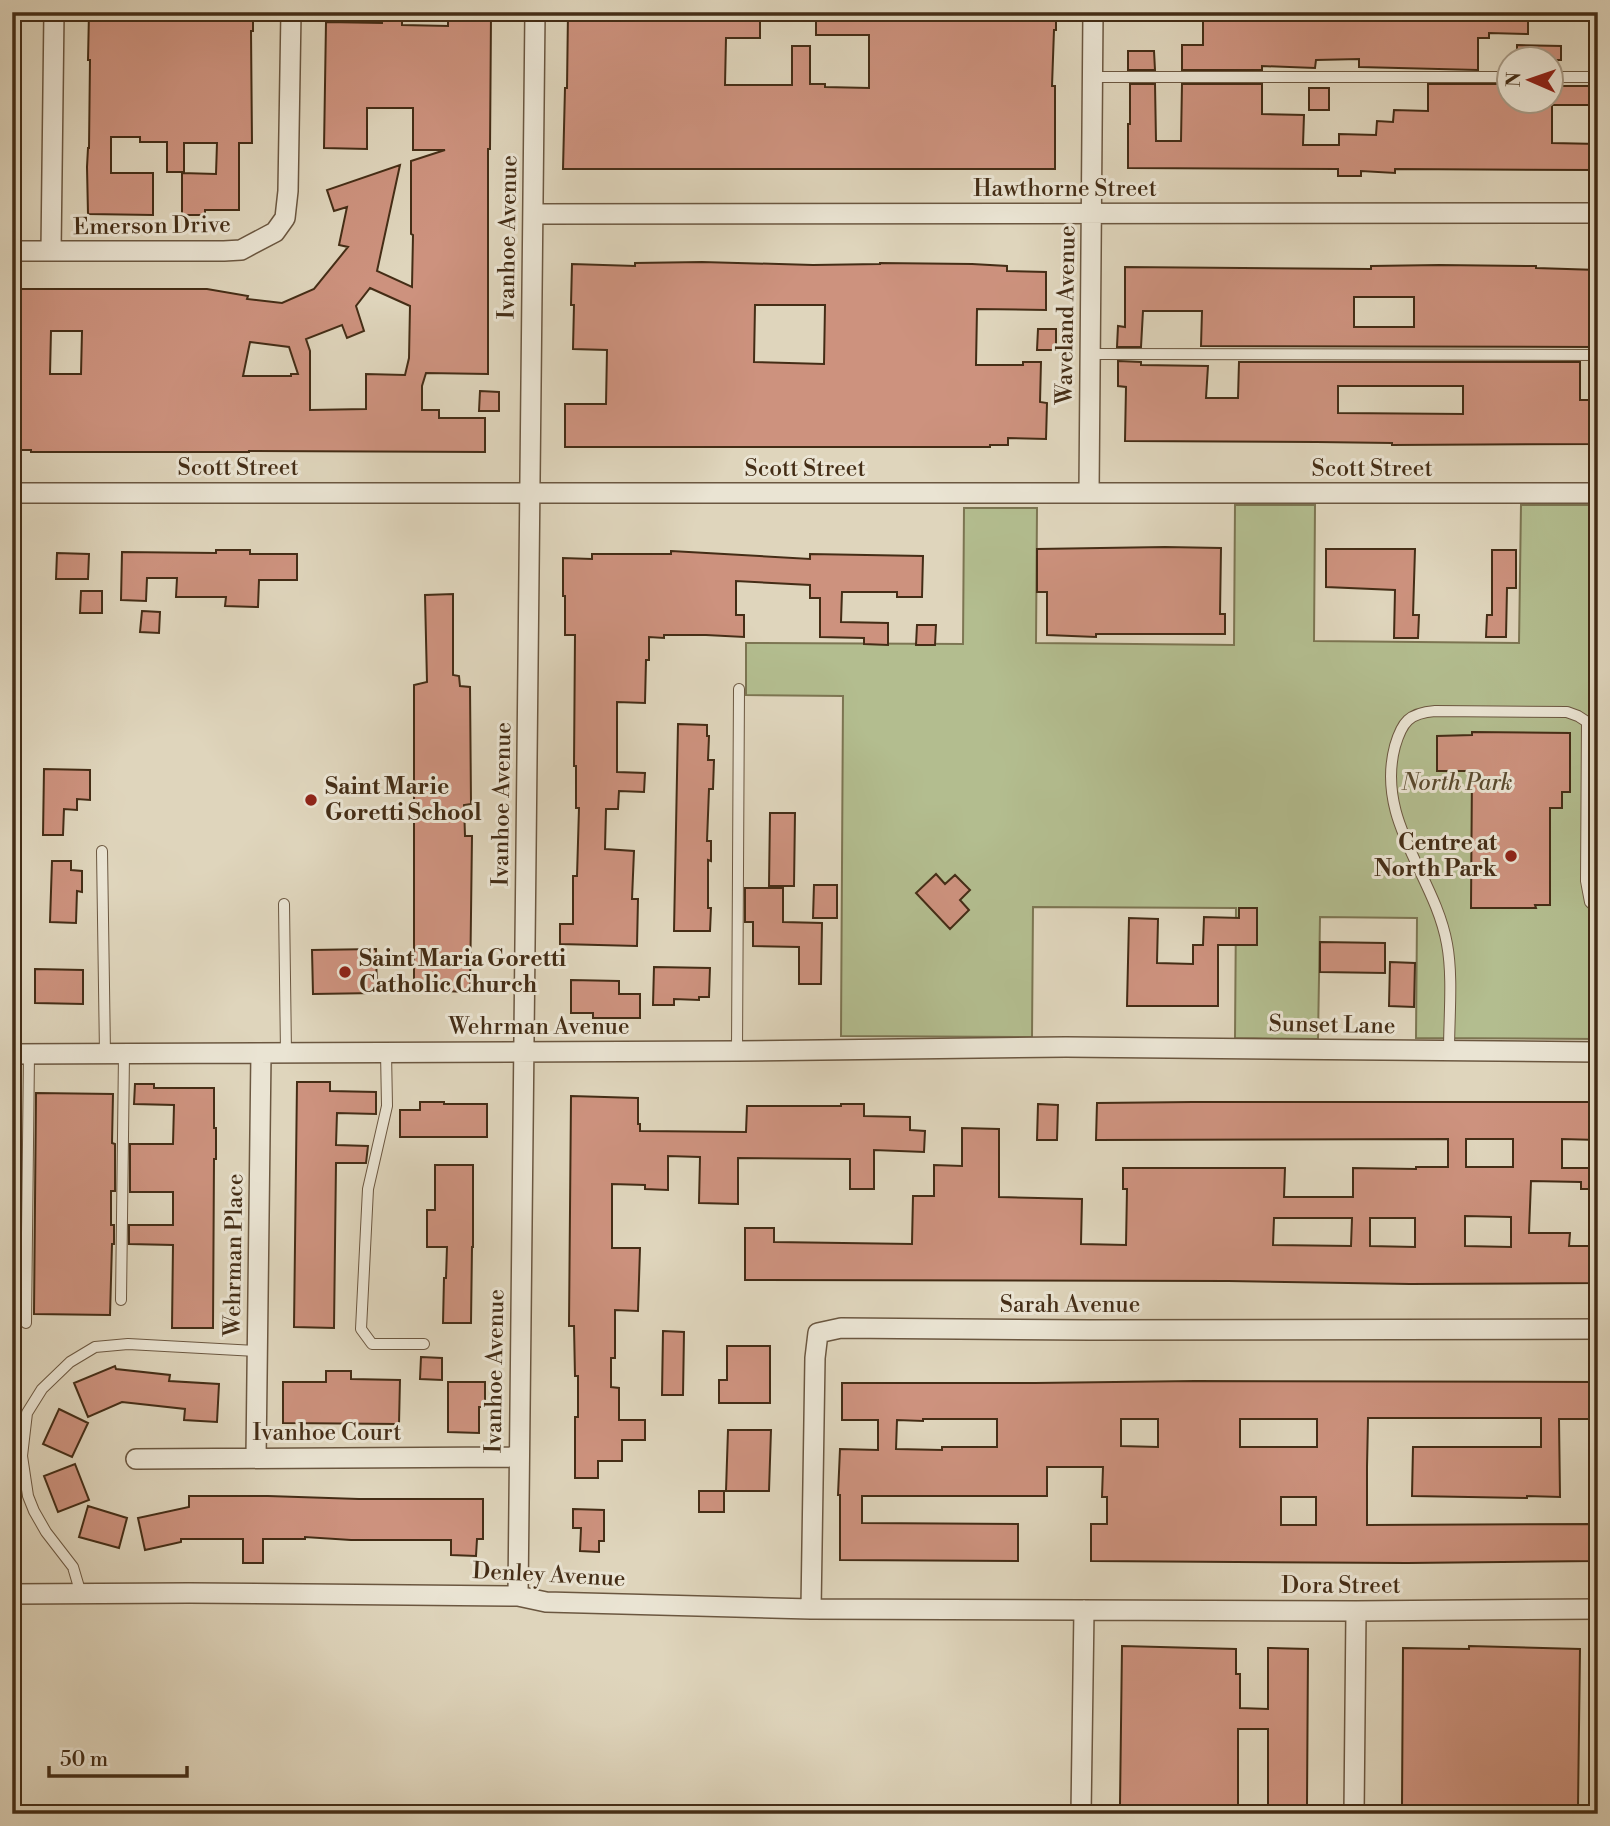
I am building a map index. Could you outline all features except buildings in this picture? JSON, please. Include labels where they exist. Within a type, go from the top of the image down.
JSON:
[{"type":"street","points":[[51,251],[54,12]]},
{"type":"street","name":"Emerson Drive","points":[[12,251],[241,250],[275,232],[285,218],[288,191],[290,12]]},
{"type":"street","name":"Ivanhoe Avenue","points":[[517,1596],[535,12]]},
{"type":"street","name":"Waveland Avenue","points":[[1089,493],[1093,12]]},
{"type":"street","name":"Hawthorne Street","points":[[533,214],[1598,213]]},
{"type":"street","name":"Scott Street","points":[[12,493],[1598,494]]},
{"type":"street","name":"Wehrman Avenue","points":[[20,1054],[1066,1047]]},
{"type":"street","name":"Sunset Lane","points":[[1066,1047],[1598,1052]]},
{"type":"street","name":"Wehrman Place","points":[[256,1458],[261,1053]]},
{"type":"street","name":"Sarah Avenue","points":[[811,1609],[815,1358],[818,1333],[841,1328],[1598,1329]]},
{"type":"street","name":"Ivanhoe Court","points":[[136,1459],[519,1457]]},
{"type":"street","name":"Denley Avenue","points":[[12,1594],[517,1596],[546,1602],[811,1609],[1084,1610]]},
{"type":"street","name":"Dora Street","points":[[1084,1610],[1598,1609]]},
{"type":"street","points":[[1082,1814],[1084,1610]]},
{"type":"street","points":[[1354,1814],[1356,1611]]},
{"type":"lane","points":[[1093,77],[1494,77]]},
{"type":"lane","points":[[1564,77],[1598,77]]},
{"type":"lane","points":[[1090,354],[1598,355]]},
{"type":"lane","points":[[737,1051],[739,689]]},
{"type":"lane","points":[[1449,1051],[1448,945],[1442,923],[1398,821],[1393,797],[1394,752],[1403,725],[1412,716],[1422,712],[1567,712],[1598,729]]},
{"type":"lane","points":[[1587,722],[1586,881],[1590,902],[1598,909]]},
{"type":"lane","points":[[102,851],[114,1054],[121,1300]]},
{"type":"lane","points":[[284,904],[286,1052]]},
{"type":"lane","points":[[386,1052],[387,1106],[368,1189],[361,1329],[372,1343],[424,1344]]},
{"type":"lane","points":[[20,1054],[26,1323]]},
{"type":"lane","points":[[81,1594],[73,1567],[46,1532],[28,1496],[22,1455],[27,1413],[42,1389],[70,1362],[95,1346],[128,1344],[258,1351]]},
{"type":"green space","name":"North Park","points":[[1235,505],[1315,505],[1314,641],[1519,643],[1521,505],[1598,505],[1598,1039],[1416,1038],[1417,918],[1320,917],[1318,1039],[1235,1038],[1236,908],[1033,907],[1032,1037],[841,1036],[843,696],[746,695],[746,643],[963,644],[964,508],[1037,508],[1036,643],[1234,645]]},
{"type":"place","name":"Saint Marie Goretti School","points":[[311,800]]},
{"type":"place","name":"Centre at North Park","points":[[1511,856]]},
{"type":"place","name":"Saint Maria Goretti Catholic Church","points":[[345,972]]}]
